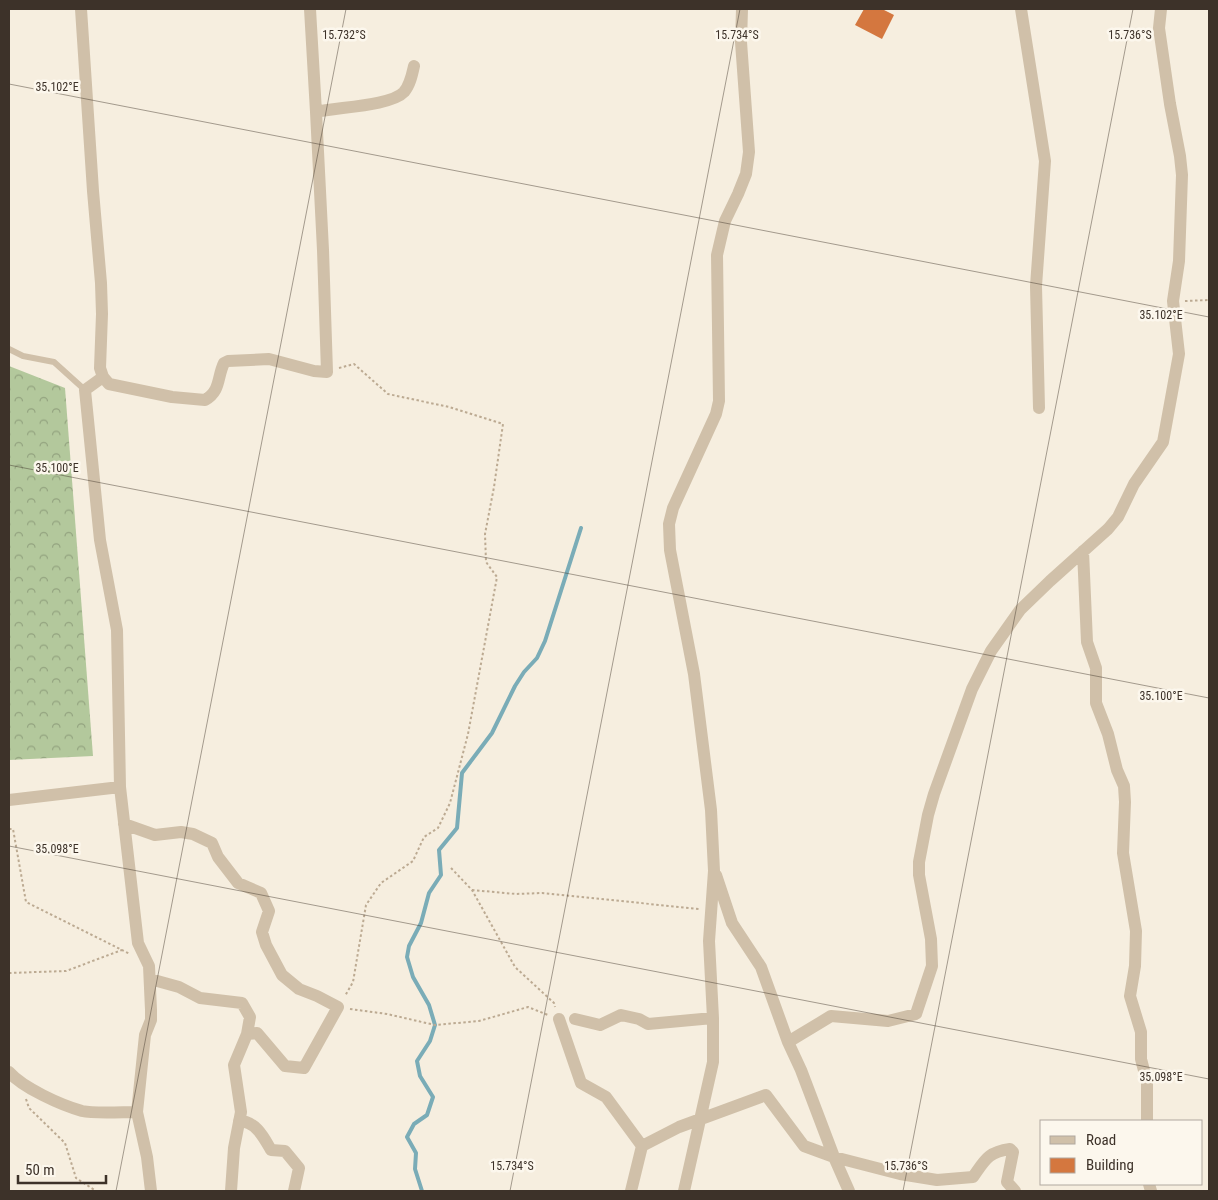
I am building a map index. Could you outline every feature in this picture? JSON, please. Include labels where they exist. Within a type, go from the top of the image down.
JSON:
[{"type":"street","points":[[81,9],[101,283],[100,368],[103,377],[109,384],[172,397],[205,400],[216,390],[222,367],[228,361],[269,359],[328,372],[310,9]]},
{"type":"street","points":[[684,1191],[713,1062],[709,941],[714,871],[711,810],[694,674],[670,550],[670,524],[673,508],[716,414],[719,401],[718,255],[725,221],[746,174],[749,152],[741,42],[742,9]]},
{"type":"street","points":[[1021,9],[1045,161],[1036,286],[1040,408]]},
{"type":"street","points":[[788,1042],[831,1016],[888,1021],[916,1014],[932,966],[931,939],[919,875],[919,862],[934,794],[972,689],[991,650],[1020,610],[1108,529],[1118,517],[1134,484],[1163,442],[1180,354],[1173,301],[1179,261],[1182,175],[1159,28],[1161,9]]},
{"type":"street","points":[[316,112],[332,108],[378,103],[403,93],[411,79],[414,66]]},
{"type":"street","points":[[103,377],[85,390],[100,540],[116,630],[120,787],[124,824],[138,943],[146,961],[150,979],[150,1020],[145,1036],[137,1112],[147,1156],[151,1191]]},
{"type":"street","points":[[1083,551],[1087,642],[1096,668],[1096,703],[1108,734],[1117,770],[1124,786],[1123,853],[1136,931],[1135,966],[1130,996],[1141,1032],[1141,1058],[1147,1082],[1148,1120]]},
{"type":"street","points":[[9,800],[120,787]]},
{"type":"street","points":[[124,824],[155,835],[181,832],[194,834],[212,843],[218,857],[238,883],[260,893],[269,910],[262,932],[266,945],[282,975],[299,989],[338,1007],[304,1068],[285,1066],[257,1033],[247,1034]]},
{"type":"street","points":[[714,871],[732,923],[761,967],[788,1042],[849,1191]]},
{"type":"street","points":[[150,979],[180,987],[200,998],[242,1003],[250,1017],[247,1034],[234,1065],[241,1112],[234,1148],[231,1191]]},
{"type":"street","points":[[575,1019],[600,1025],[621,1015],[638,1018],[648,1024],[713,1018]]},
{"type":"street","points":[[559,1019],[581,1083],[606,1097],[642,1146]]},
{"type":"street","points":[[9,1072],[19,1081],[44,1096],[83,1111],[137,1112]]},
{"type":"street","points":[[631,1191],[642,1146],[678,1128],[766,1095],[804,1146],[834,1157],[900,1174],[937,1180],[973,1177],[989,1155],[996,1151],[1010,1149],[1014,1152],[1007,1182],[1015,1191]]},
{"type":"street","points":[[239,1120],[244,1120],[258,1129],[272,1150],[284,1151],[300,1168],[294,1191]]},
{"type":"lane","points":[[9,349],[23,356],[54,362],[85,390]]},
{"type":"path","points":[[1173,301],[1209,300]]},
{"type":"path","points":[[328,372],[354,364],[388,394],[449,407],[503,424],[494,487],[484,534],[486,562],[497,577],[468,734],[450,803],[438,828],[424,837],[413,861],[381,883],[366,905],[353,982],[338,1007],[387,1014],[435,1025],[479,1021],[528,1007],[559,1019]]},
{"type":"path","points":[[9,829],[13,829],[26,902],[146,961]]},
{"type":"path","points":[[451,868],[472,890],[515,967],[554,1003],[559,1019]]},
{"type":"path","points":[[472,890],[516,894],[542,893],[710,910]]},
{"type":"path","points":[[9,973],[66,971],[122,950]]},
{"type":"path","points":[[19,1081],[29,1108],[65,1143],[76,1178],[96,1191]]},
{"type":"green space","points":[[9,366],[65,388],[93,756],[9,760]]},
{"type":"building","points":[[864,9],[882,9],[894,15],[882,39],[855,25]]},
{"type":"waterway","points":[[422,1191],[415,1169],[416,1153],[407,1137],[414,1124],[427,1115],[433,1097],[420,1076],[417,1061],[430,1041],[435,1025],[429,1005],[413,977],[407,957],[409,946],[421,923],[429,893],[441,875],[439,850],[457,828],[462,773],[492,733],[515,686],[524,672],[537,658],[545,641],[581,528]]}]
